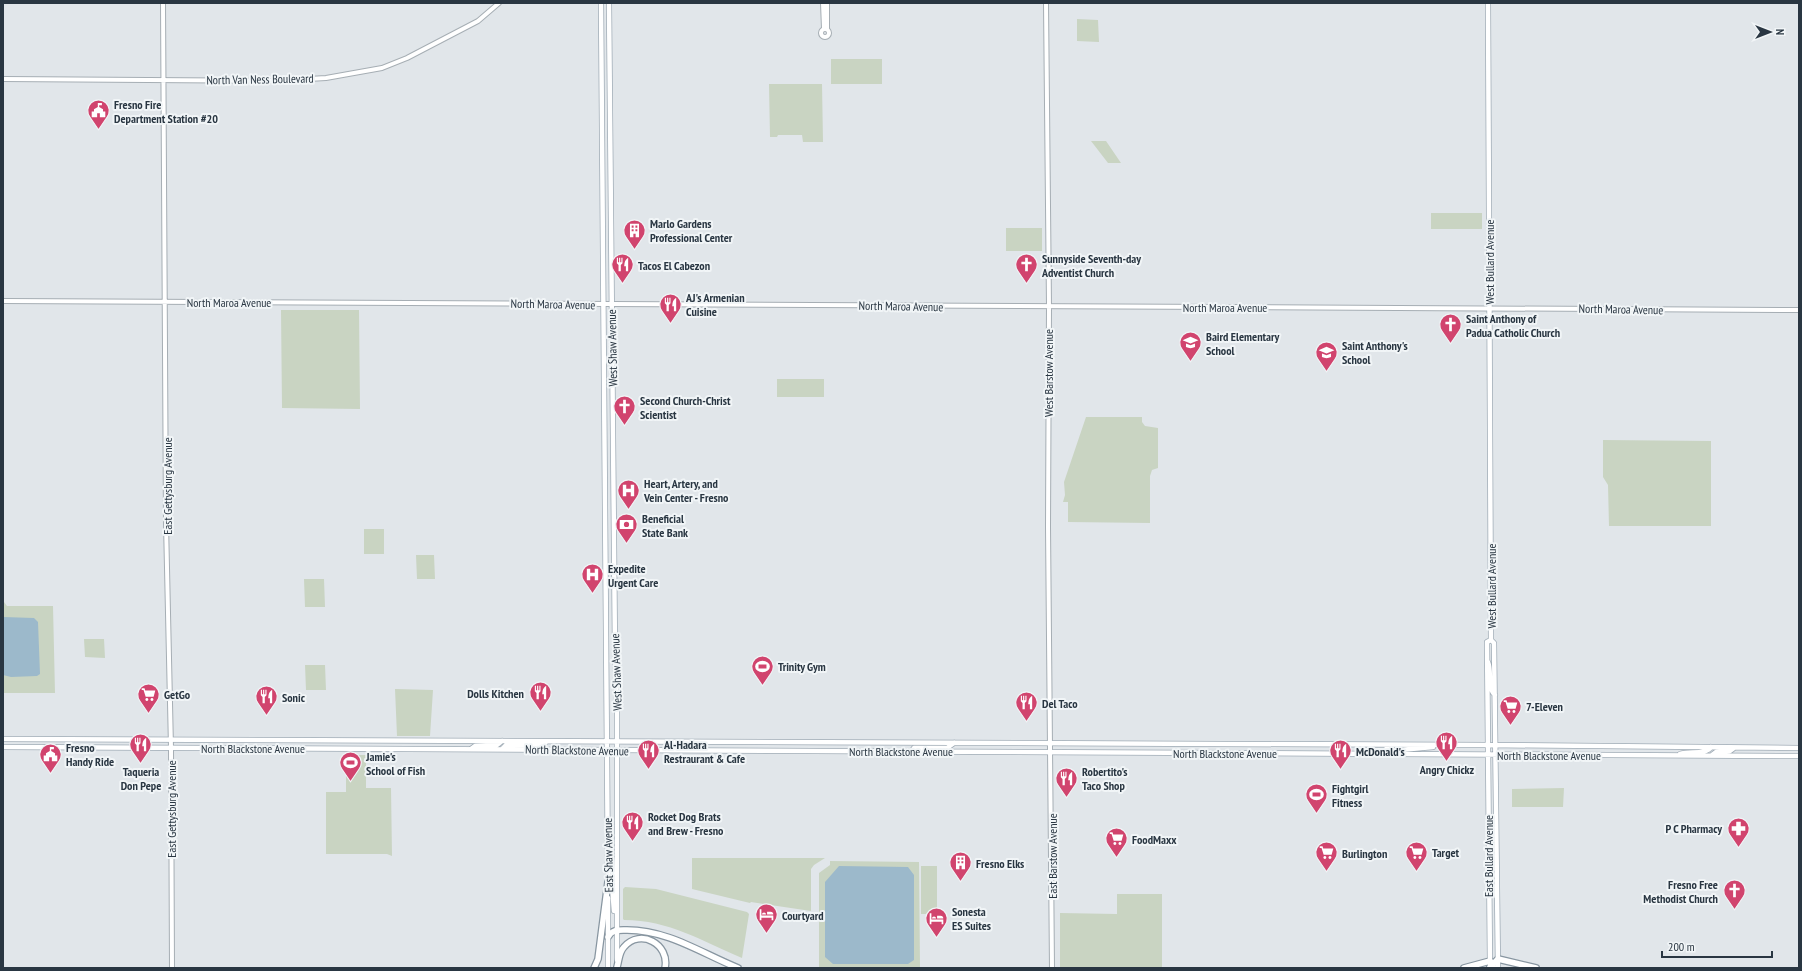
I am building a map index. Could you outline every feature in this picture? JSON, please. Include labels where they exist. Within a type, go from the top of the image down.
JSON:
[{"type":"highway","points":[[594,968],[598,959],[608,881]]},
{"type":"highway","points":[[608,937],[611,932],[617,930],[642,930],[662,934],[738,968]]},
{"type":"highway","points":[[617,968],[620,954],[624,947],[632,941],[644,939],[655,942],[661,948],[665,958],[664,968]]},
{"type":"highway","points":[[1464,968],[1491,966],[1498,959],[1536,968]]},
{"type":"main road","name":"West Shaw Avenue","points":[[601,3],[607,742]]},
{"type":"main road","name":"West Shaw Avenue","points":[[609,3],[617,742]]},
{"type":"main road","name":"West Bullard Avenue","points":[[1488,3],[1491,640],[1494,643],[1496,745]]},
{"type":"main road","name":"West Bullard Avenue","points":[[1487,745],[1487,642],[1491,640]]},
{"type":"main road","points":[[1487,658],[1490,668],[1491,690],[1495,695]]},
{"type":"main road","name":"North Blackstone Avenue","points":[[3,739],[1496,745],[1799,748]]},
{"type":"main road","points":[[471,749],[475,746],[497,745],[502,741]]},
{"type":"main road","points":[[502,749],[506,745],[541,745],[548,741]]},
{"type":"main road","name":"East Shaw Avenue","points":[[607,742],[608,968]]},
{"type":"main road","name":"East Shaw Avenue","points":[[617,742],[617,968]]},
{"type":"main road","points":[[912,751],[914,748],[947,748],[954,743]]},
{"type":"main road","points":[[1357,754],[1362,750],[1385,750],[1390,745]]},
{"type":"main road","points":[[1394,754],[1400,750],[1421,749],[1447,745]]},
{"type":"main road","name":"East Bullard Avenue","points":[[1487,745],[1491,966]]},
{"type":"main road","name":"East Bullard Avenue","points":[[1496,745],[1498,968]]},
{"type":"main road","name":"North Blackstone Avenue","points":[[3,747],[1799,756]]},
{"type":"main road","points":[[1676,755],[1687,752],[1706,752],[1711,748]]},
{"type":"main road","points":[[1712,756],[1716,752],[1730,751],[1734,748]]},
{"type":"main road","points":[[608,854],[612,860],[613,880],[616,882]]},
{"type":"main road","points":[[608,881],[612,886],[617,930]]},
{"type":"street","name":"East Gettysburg Avenue","points":[[163,3],[164,302],[167,411],[166,531],[171,740],[172,968]]},
{"type":"street","name":"North Van Ness Boulevard","points":[[3,79],[274,81],[326,78],[382,68],[407,58],[478,21],[499,3]]},
{"type":"street","points":[[823,3],[825,29],[827,3]]},
{"type":"street","name":"West Barstow Avenue","points":[[1046,3],[1049,306],[1048,527],[1051,744]]},
{"type":"street","name":"North Maroa Avenue","points":[[3,301],[938,307],[1049,306],[1799,310]]},
{"type":"street","name":"East Barstow Avenue","points":[[1051,744],[1052,968]]},
{"type":"green space","points":[[1077,19],[1098,20],[1099,42],[1077,41]]},
{"type":"green space","points":[[831,59],[882,59],[882,84],[831,84]]},
{"type":"green space","points":[[769,84],[822,84],[823,142],[803,142],[802,135],[778,135],[777,137],[770,137]]},
{"type":"green space","points":[[1091,141],[1106,141],[1121,163],[1108,163]]},
{"type":"green space","points":[[1431,213],[1482,213],[1482,229],[1431,229]]},
{"type":"green space","points":[[1006,228],[1042,228],[1042,251],[1006,251]]},
{"type":"green space","points":[[281,310],[359,310],[360,409],[282,408]]},
{"type":"green space","points":[[777,379],[824,379],[824,397],[777,397]]},
{"type":"green space","points":[[1086,417],[1142,417],[1142,422],[1145,426],[1158,428],[1158,468],[1152,470],[1150,476],[1150,523],[1068,522],[1068,502],[1063,502],[1065,495],[1064,482]]},
{"type":"green space","points":[[1603,440],[1711,441],[1711,526],[1609,526],[1608,485],[1603,477]]},
{"type":"green space","points":[[364,529],[384,529],[384,554],[364,554]]},
{"type":"green space","points":[[416,555],[434,555],[435,579],[417,579]]},
{"type":"green space","points":[[304,579],[324,579],[325,607],[305,607]]},
{"type":"green space","points":[[3,583],[4,602],[7,606],[53,606],[55,693],[3,693]]},
{"type":"green space","points":[[84,639],[104,639],[105,658],[85,657]]},
{"type":"green space","points":[[305,665],[325,665],[326,690],[306,690]]},
{"type":"green space","points":[[395,689],[433,690],[430,736],[397,736]]},
{"type":"green space","points":[[346,755],[366,755],[366,788],[391,788],[392,856],[387,854],[326,854],[326,792],[346,792]]},
{"type":"green space","points":[[1564,788],[1563,807],[1512,807],[1512,789]]},
{"type":"green space","points":[[692,858],[825,858],[814,865],[811,869],[811,911],[750,903],[692,889]]},
{"type":"green space","points":[[830,861],[919,862],[920,968],[819,968],[819,873],[830,865]]},
{"type":"green space","points":[[921,866],[937,866],[937,914],[921,914]]},
{"type":"green space","points":[[625,887],[656,889],[747,912],[749,914],[742,958],[671,928],[640,921],[624,920],[623,889]]},
{"type":"green space","points":[[1117,894],[1162,894],[1162,968],[1060,968],[1060,913],[1117,914]]},
{"type":"water","points":[[3,617],[34,618],[38,622],[40,674],[37,676],[11,677],[3,675]]},
{"type":"water","points":[[839,866],[908,867],[914,875],[914,960],[908,964],[833,964],[825,957],[825,882]]},
{"type":"place","name":"Fresno Fire Department Station #20","points":[[98,130]]},
{"type":"place","name":"Marlo Gardens Professional Center","points":[[634,250]]},
{"type":"place","name":"Tacos El Cabezon","points":[[623,284]]},
{"type":"place","name":"Sunnyside Seventh-day Adventist Church","points":[[1027,284]]},
{"type":"place","name":"AJ's Armenian Cuisine","points":[[670,324]]},
{"type":"place","name":"Saint Anthony of Padua Catholic Church","points":[[1451,344]]},
{"type":"place","name":"Baird Elementary School","points":[[1191,362]]},
{"type":"place","name":"Saint Anthony's School","points":[[1327,372]]},
{"type":"place","name":"Second Church-Christ Scientist","points":[[625,426]]},
{"type":"place","name":"Heart, Artery, and Vein Center - Fresno","points":[[628,510]]},
{"type":"place","name":"Beneficial State Bank","points":[[627,544]]},
{"type":"place","name":"Expedite Urgent Care","points":[[592,594]]},
{"type":"place","name":"Trinity Gym","points":[[763,686]]},
{"type":"place","name":"Dolls Kitchen","points":[[540,712]]},
{"type":"place","name":"GetGo","points":[[149,714]]},
{"type":"place","name":"Sonic","points":[[267,716]]},
{"type":"place","name":"Del Taco","points":[[1027,722]]},
{"type":"place","name":"7-Eleven","points":[[1510,726]]},
{"type":"place","name":"Angry Chickz","points":[[1447,762]]},
{"type":"place","name":"Taqueria Don Pepe","points":[[141,764]]},
{"type":"place","name":"Al-Hadara Restraurant & Cafe","points":[[648,770]]},
{"type":"place","name":"McDonald's","points":[[1340,770]]},
{"type":"place","name":"Fresno Handy Ride","points":[[50,774]]},
{"type":"place","name":"Jamie's School of Fish","points":[[350,782]]},
{"type":"place","name":"Robertito's Taco Shop","points":[[1067,798]]},
{"type":"place","name":"Fightgirl Fitness","points":[[1317,814]]},
{"type":"place","name":"Rocket Dog Brats and Brew - Fresno","points":[[632,842]]},
{"type":"place","name":"P C Pharmacy","points":[[1738,848]]},
{"type":"place","name":"FoodMaxx","points":[[1117,858]]},
{"type":"place","name":"Burlington","points":[[1326,872]]},
{"type":"place","name":"Target","points":[[1416,872]]},
{"type":"place","name":"Fresno Elks","points":[[961,882]]},
{"type":"place","name":"Fresno Free Methodist Church","points":[[1734,910]]},
{"type":"place","name":"Courtyard","points":[[767,934]]},
{"type":"place","name":"Sonesta ES Suites","points":[[937,938]]}]
